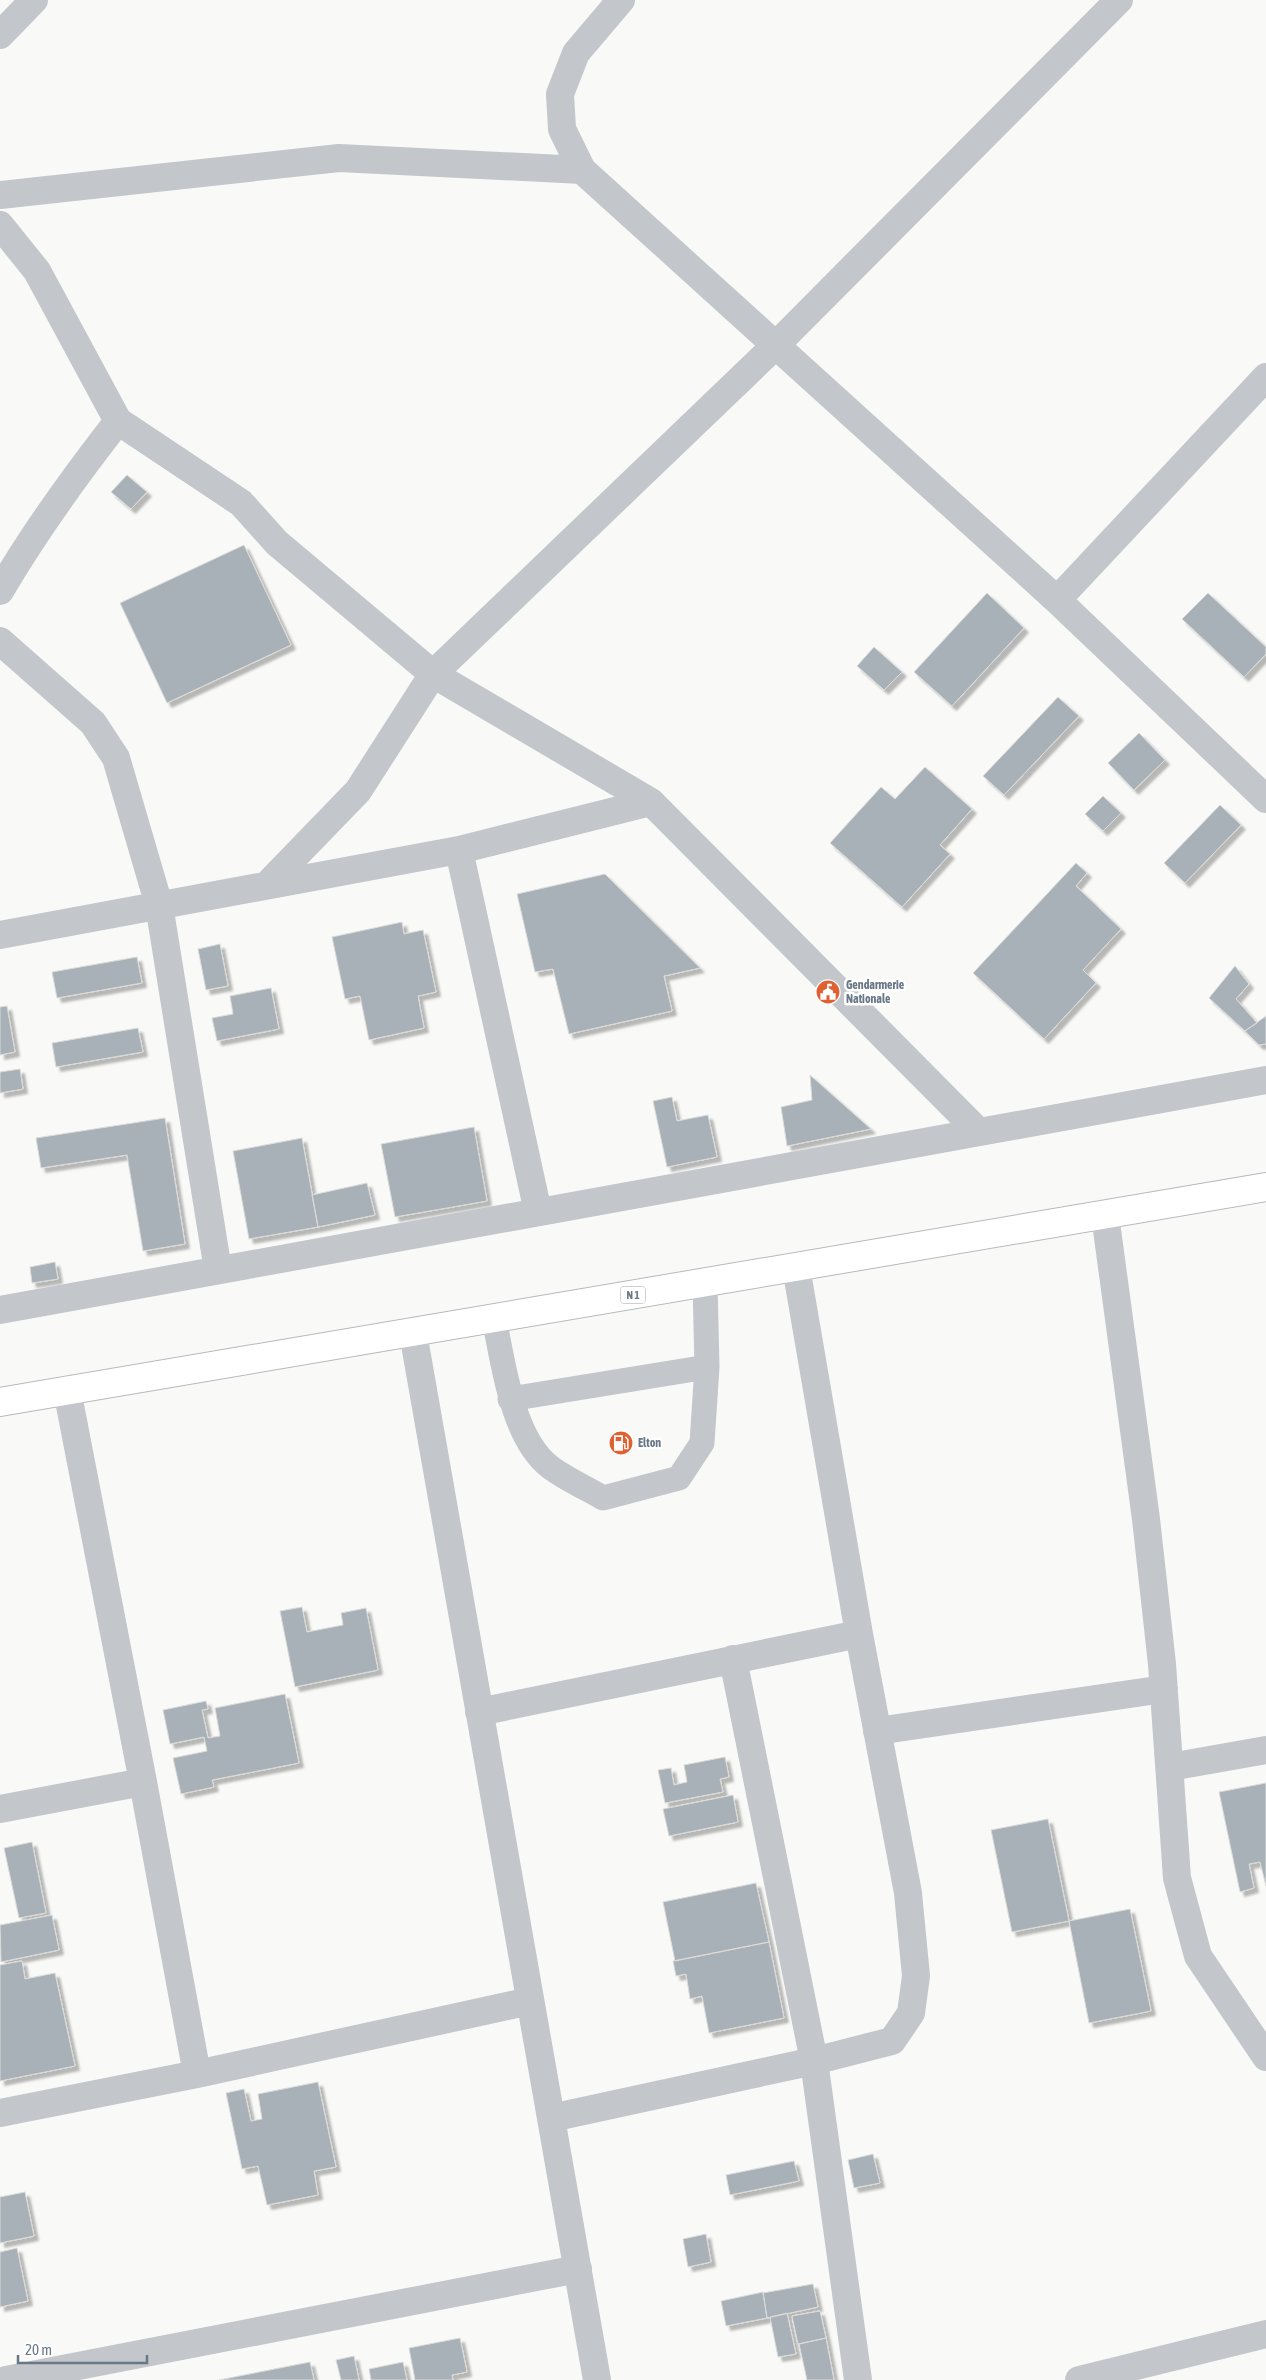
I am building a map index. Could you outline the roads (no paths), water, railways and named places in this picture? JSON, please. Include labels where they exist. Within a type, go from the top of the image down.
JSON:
[{"type":"highway","name":"N 1","points":[[0,1402],[1266,1187]]},
{"type":"street","points":[[0,35],[34,0]]},
{"type":"street","points":[[621,0],[576,53],[560,94],[562,129],[582,170],[1057,600],[1266,799]]},
{"type":"street","points":[[266,886],[358,791],[434,674],[776,345],[1119,0]]},
{"type":"street","points":[[0,195],[339,158],[582,170]]},
{"type":"street","points":[[0,226],[37,271],[118,421],[241,503],[277,543],[434,674],[651,802],[979,1132]]},
{"type":"street","points":[[1057,600],[1266,377]]},
{"type":"street","points":[[0,591],[26,547],[73,479],[118,421]]},
{"type":"street","points":[[0,641],[93,723],[116,758],[159,905],[218,1270]]},
{"type":"street","points":[[0,935],[459,850],[651,802]]},
{"type":"street","points":[[459,850],[538,1212]]},
{"type":"street","points":[[0,1310],[1266,1080]]},
{"type":"street","points":[[1105,1214],[1146,1519],[1164,1689],[1178,1878],[1198,1956],[1266,2057]]},
{"type":"street","points":[[551,2118],[814,2061],[892,2041],[911,2014],[916,1976],[908,1893],[859,1634],[796,1267]]},
{"type":"street","points":[[413,1332],[597,2380]]},
{"type":"street","points":[[67,1390],[143,1782],[196,2074]]},
{"type":"street","points":[[479,1712],[859,1634]]},
{"type":"street","points":[[733,1660],[814,2061],[858,2380]]},
{"type":"street","points":[[877,1731],[1164,1689]]},
{"type":"street","points":[[1170,1767],[1266,1750]]},
{"type":"street","points":[[0,1809],[143,1782]]},
{"type":"street","points":[[0,2113],[196,2074],[530,2001]]},
{"type":"street","points":[[6,2380],[578,2269]]},
{"type":"street","points":[[1079,2380],[1266,2334]]},
{"type":"lane","points":[[494,1318],[510,1399],[530,1446],[549,1467],[603,1498],[679,1478],[702,1443],[707,1367],[705,1283]]},
{"type":"lane","points":[[510,1399],[707,1367]]},
{"type":"place","name":"Gendarmerie Nationale","points":[[828,992]]},
{"type":"place","name":"Elton","points":[[621,1443]]}]
